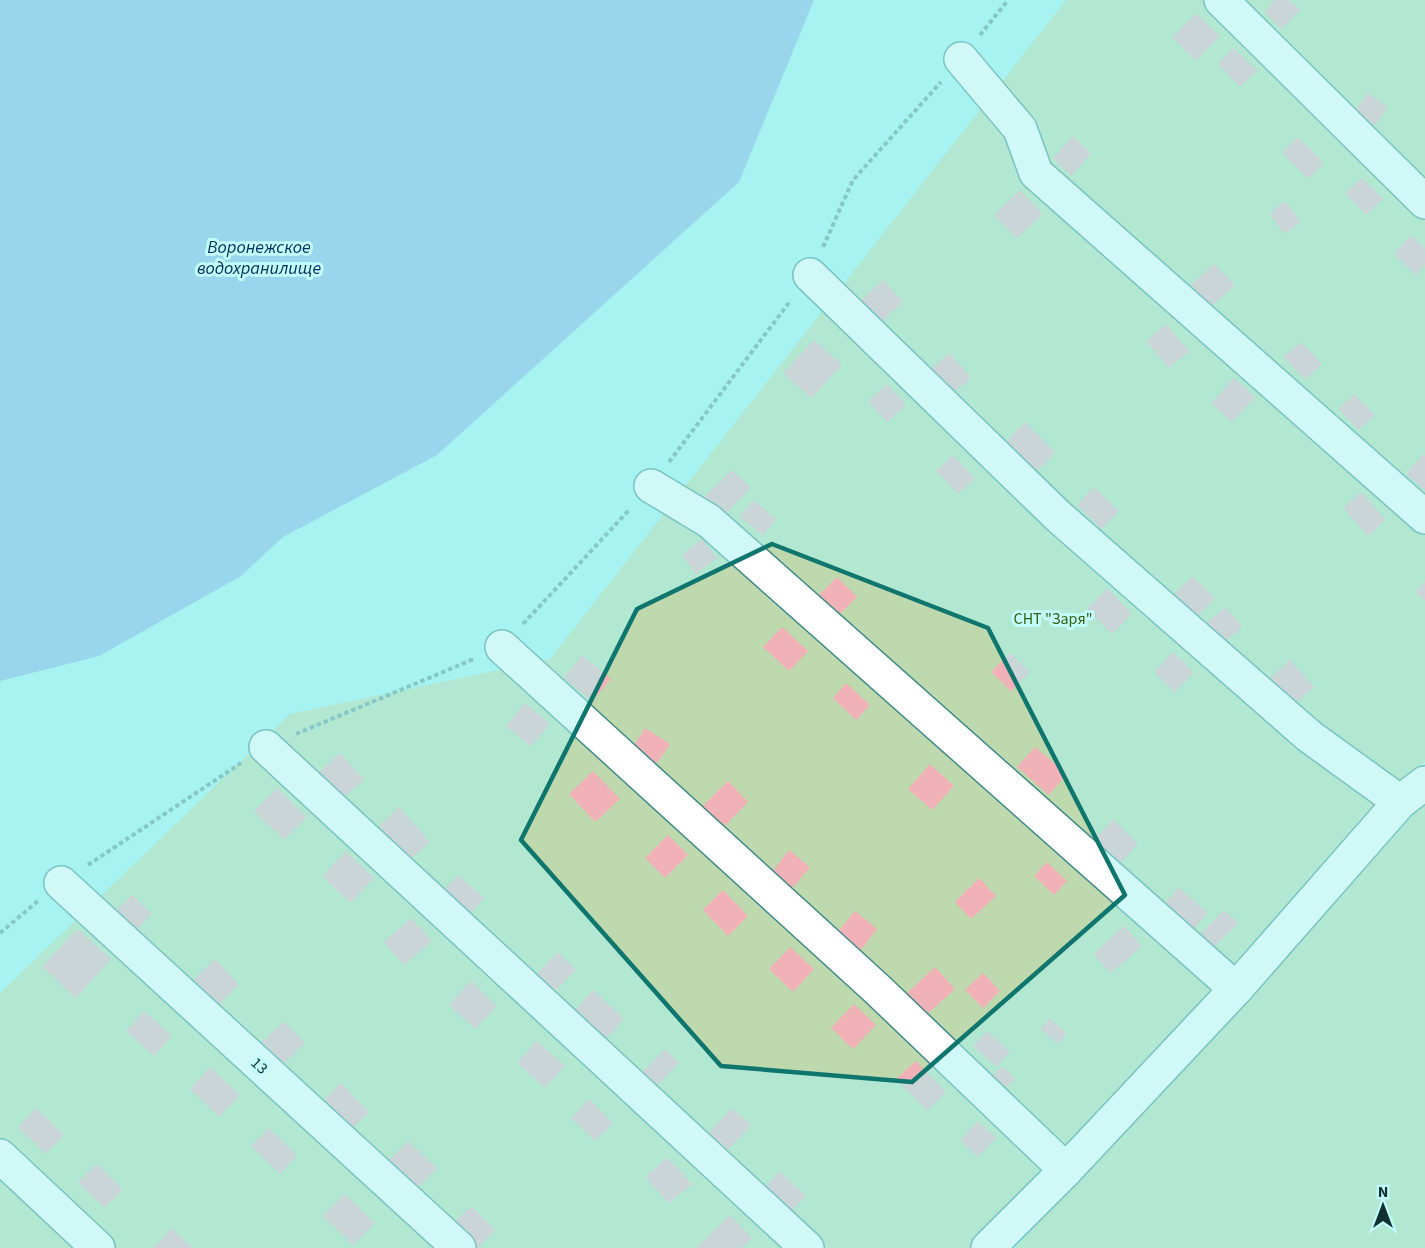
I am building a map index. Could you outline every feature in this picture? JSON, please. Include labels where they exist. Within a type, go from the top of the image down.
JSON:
[{"type":"street","points":[[1221,0],[1425,202]]},
{"type":"street","points":[[961,59],[1020,129],[1036,173],[1425,517]]},
{"type":"street","points":[[810,275],[1058,516],[1309,736],[1412,793],[1236,988],[1066,1170],[988,1248]]},
{"type":"street","points":[[651,486],[710,521],[1236,988]]},
{"type":"street","points":[[502,647],[877,989],[1066,1170]]},
{"type":"street","points":[[266,747],[807,1248]]},
{"type":"street","name":"13","points":[[61,883],[459,1248]]},
{"type":"street","points":[[0,1156],[98,1248]]},
{"type":"path","points":[[0,933],[61,883],[266,747],[502,647],[651,486],[810,275],[853,180],[961,59],[1008,0]]},
{"type":"highlighted area","points":[[772,544],[988,628],[1125,895],[912,1082],[721,1066],[521,840],[637,609]]},
{"type":"green space","name":"СНТ \"Заря\"","points":[[1066,0],[1425,0],[1425,761],[973,1248],[0,1248],[0,993],[290,714],[550,659]]},
{"type":"green space","points":[[1425,802],[1425,1248],[1015,1248]]},
{"type":"water","name":"Воронежское водохранилище","points":[[0,0],[814,0],[739,182],[437,455],[283,537],[241,576],[99,656],[0,681]]},
{"type":"building","points":[[1275,0],[1289,0],[1300,10],[1282,29],[1264,12]]},
{"type":"building","points":[[1196,13],[1220,36],[1196,61],[1172,38]]},
{"type":"building","points":[[1234,48],[1257,71],[1240,87],[1218,64]]},
{"type":"building","points":[[1368,93],[1388,108],[1371,130],[1352,115]]},
{"type":"building","points":[[1073,136],[1091,154],[1071,176],[1053,158]]},
{"type":"building","points":[[1298,137],[1324,163],[1308,179],[1282,153]]},
{"type":"building","points":[[1362,178],[1383,199],[1366,215],[1345,194]]},
{"type":"building","points":[[1020,190],[1043,214],[1017,238],[994,215]]},
{"type":"building","points":[[1285,201],[1301,222],[1285,234],[1269,214]]},
{"type":"building","points":[[1411,235],[1425,249],[1425,265],[1416,275],[1394,254]]},
{"type":"building","points":[[1214,264],[1235,285],[1211,307],[1191,285]]},
{"type":"building","points":[[883,280],[903,302],[875,327],[855,306]]},
{"type":"building","points":[[1166,324],[1189,351],[1169,368],[1146,341]]},
{"type":"building","points":[[814,340],[842,365],[811,398],[783,373]]},
{"type":"building","points":[[1301,342],[1322,364],[1305,380],[1284,357]]},
{"type":"building","points":[[950,353],[971,378],[950,395],[930,369]]},
{"type":"building","points":[[1234,378],[1255,397],[1232,422],[1211,403]]},
{"type":"building","points":[[887,384],[906,405],[887,422],[868,401]]},
{"type":"building","points":[[1354,394],[1375,415],[1359,430],[1338,409]]},
{"type":"building","points":[[1025,422],[1055,452],[1037,471],[1007,441]]},
{"type":"building","points":[[1423,454],[1425,456],[1425,490],[1406,474]]},
{"type":"building","points":[[953,455],[975,478],[958,494],[936,471]]},
{"type":"building","points":[[732,470],[751,488],[722,517],[703,498]]},
{"type":"building","points":[[1094,487],[1119,511],[1102,529],[1077,505]]},
{"type":"building","points":[[1361,492],[1386,520],[1368,536],[1343,508]]},
{"type":"building","points":[[753,500],[776,519],[763,536],[740,516]]},
{"type":"building","points":[[702,539],[717,558],[696,574],[682,555]]},
{"type":"building","points":[[1192,576],[1215,598],[1194,620],[1171,597]]},
{"type":"building","points":[[837,577],[857,597],[839,615],[819,595]]},
{"type":"building","points":[[1425,581],[1425,601],[1415,592]]},
{"type":"building","points":[[1107,588],[1132,614],[1112,634],[1087,609]]},
{"type":"building","points":[[1226,607],[1242,627],[1220,645],[1204,625]]},
{"type":"building","points":[[782,627],[808,651],[789,671],[763,647]]},
{"type":"building","points":[[1173,652],[1194,672],[1175,692],[1154,672]]},
{"type":"building","points":[[1010,653],[1030,672],[1011,691],[991,672]]},
{"type":"building","points":[[582,655],[611,679],[592,701],[564,678]]},
{"type":"building","points":[[1290,660],[1314,687],[1293,705],[1270,678]]},
{"type":"building","points":[[846,683],[870,705],[856,720],[833,698]]},
{"type":"building","points":[[525,703],[550,724],[530,746],[506,726]]},
{"type":"building","points":[[645,728],[670,744],[655,766],[631,750]]},
{"type":"building","points":[[1035,747],[1067,774],[1049,795],[1017,767]]},
{"type":"building","points":[[340,753],[364,779],[342,799],[318,773]]},
{"type":"building","points":[[930,764],[954,786],[932,810],[908,789]]},
{"type":"building","points":[[593,771],[620,799],[595,822],[569,794]]},
{"type":"building","points":[[728,781],[748,802],[723,828],[702,807]]},
{"type":"building","points":[[277,788],[307,817],[284,840],[254,811]]},
{"type":"building","points":[[399,807],[430,842],[410,860],[379,826]]},
{"type":"building","points":[[1113,819],[1138,844],[1118,865],[1093,841]]},
{"type":"building","points":[[668,835],[688,855],[665,878],[645,858]]},
{"type":"building","points":[[789,850],[810,867],[792,889],[772,872]]},
{"type":"building","points":[[346,851],[374,878],[350,903],[322,876]]},
{"type":"building","points":[[1047,862],[1067,881],[1054,895],[1034,876]]},
{"type":"building","points":[[458,875],[484,898],[471,913],[444,890]]},
{"type":"building","points":[[979,878],[996,896],[971,919],[955,902]]},
{"type":"building","points":[[1179,888],[1208,913],[1190,933],[1161,907]]},
{"type":"building","points":[[723,890],[748,916],[728,936],[703,910]]},
{"type":"building","points":[[132,895],[152,914],[130,937],[110,917]]},
{"type":"building","points":[[1224,910],[1238,923],[1213,948],[1200,935]]},
{"type":"building","points":[[855,911],[877,929],[860,951],[837,933]]},
{"type":"building","points":[[411,918],[432,941],[404,965],[383,942]]},
{"type":"building","points":[[1124,926],[1142,946],[1111,973],[1093,954]]},
{"type":"building","points":[[77,929],[111,959],[76,998],[42,967]]},
{"type":"building","points":[[790,947],[814,969],[793,992],[769,969]]},
{"type":"building","points":[[558,952],[576,970],[549,997],[531,980]]},
{"type":"building","points":[[215,959],[239,985],[218,1005],[194,979]]},
{"type":"building","points":[[935,967],[955,989],[925,1016],[905,995]]},
{"type":"building","points":[[983,973],[1000,991],[983,1008],[965,990]]},
{"type":"building","points":[[471,981],[497,1006],[475,1029],[449,1005]]},
{"type":"building","points":[[593,990],[624,1019],[604,1041],[573,1012]]},
{"type":"building","points":[[854,1004],[876,1025],[853,1049],[831,1028]]},
{"type":"building","points":[[144,1011],[172,1036],[154,1056],[126,1031]]},
{"type":"building","points":[[1049,1018],[1067,1033],[1058,1044],[1040,1029]]},
{"type":"building","points":[[284,1021],[305,1043],[281,1066],[260,1044]]},
{"type":"building","points":[[987,1031],[1010,1052],[996,1067],[973,1046]]},
{"type":"building","points":[[537,1041],[565,1066],[545,1088],[517,1063]]},
{"type":"building","points":[[665,1049],[679,1063],[654,1089],[640,1075]]},
{"type":"building","points":[[916,1061],[946,1092],[927,1111],[896,1079]]},
{"type":"building","points":[[1003,1066],[1015,1079],[997,1095],[985,1082]]},
{"type":"building","points":[[210,1067],[240,1095],[219,1117],[190,1089]]},
{"type":"building","points":[[341,1083],[369,1112],[350,1130],[322,1102]]},
{"type":"building","points":[[589,1099],[613,1123],[595,1141],[571,1118]]},
{"type":"building","points":[[36,1108],[64,1135],[46,1154],[18,1127]]},
{"type":"building","points":[[732,1108],[751,1125],[727,1151],[708,1134]]},
{"type":"building","points":[[978,1121],[996,1138],[978,1157],[960,1140]]},
{"type":"building","points":[[269,1128],[297,1155],[280,1174],[251,1146]]},
{"type":"building","points":[[408,1141],[437,1168],[414,1191],[385,1164]]},
{"type":"building","points":[[667,1157],[692,1184],[669,1203],[645,1177]]},
{"type":"building","points":[[97,1164],[123,1190],[104,1208],[78,1182]]},
{"type":"building","points":[[780,1171],[806,1196],[791,1212],[765,1187]]},
{"type":"building","points":[[345,1194],[375,1223],[353,1245],[323,1216]]},
{"type":"building","points":[[471,1206],[495,1230],[478,1248],[453,1224]]},
{"type":"building","points":[[730,1215],[752,1238],[742,1248],[696,1248]]},
{"type":"building","points":[[172,1228],[192,1248],[153,1248]]}]
